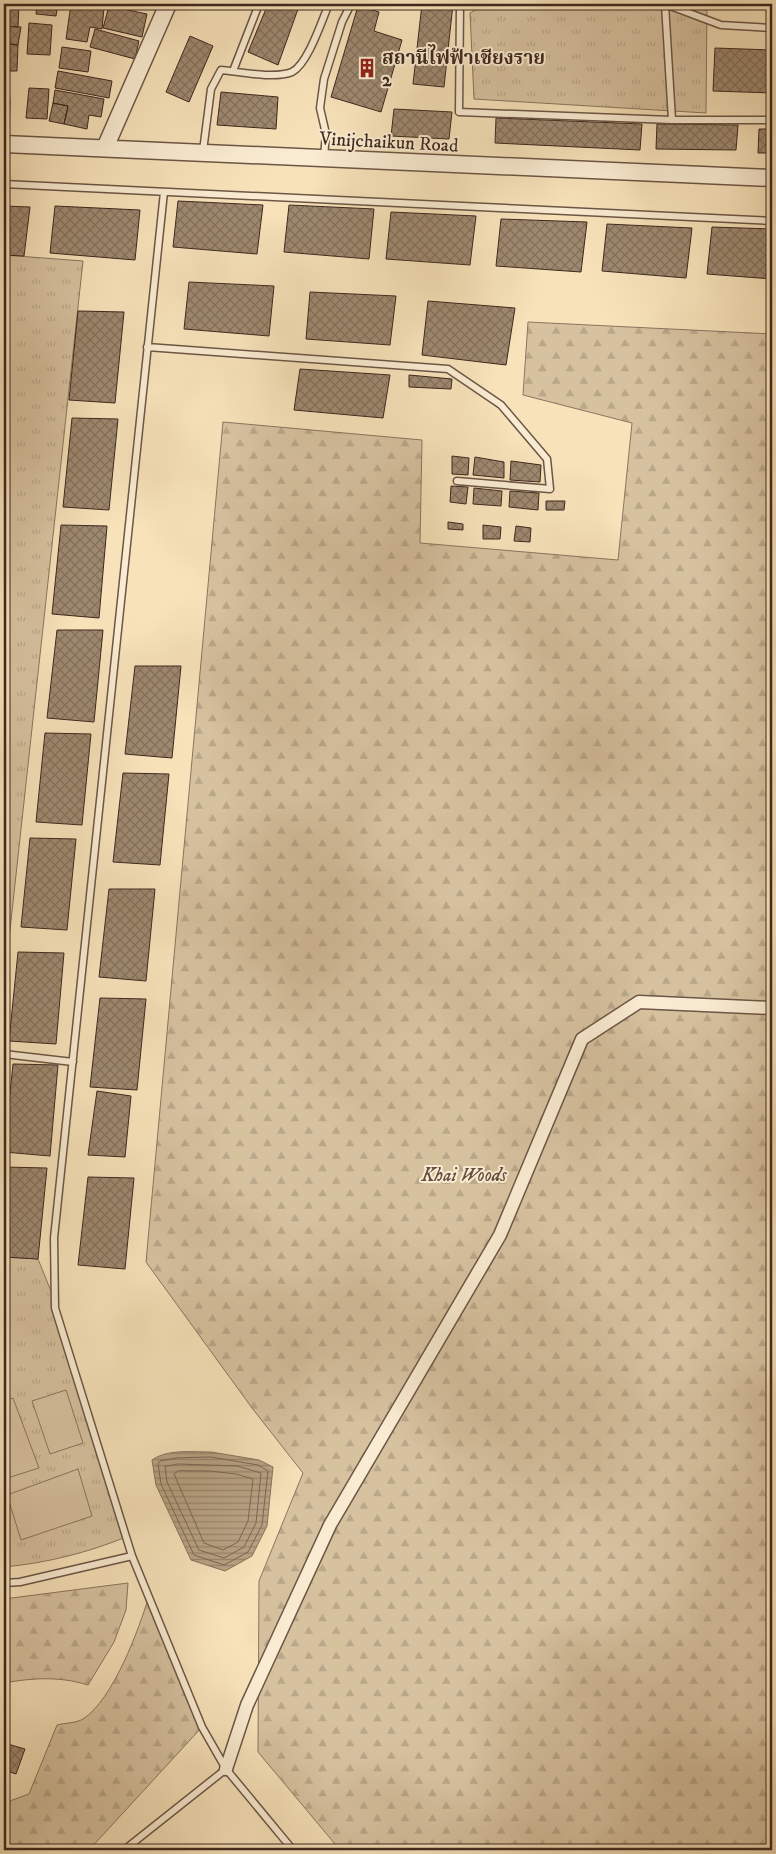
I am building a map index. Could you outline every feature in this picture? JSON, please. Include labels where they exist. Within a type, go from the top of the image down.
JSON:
[{"type":"street","points":[[105,148],[168,4]]},
{"type":"street","name":"Vinijchaikun Road","points":[[4,144],[772,178]]},
{"type":"street","points":[[226,1769],[251,1697],[330,1525],[500,1235],[582,1039],[639,1002],[772,1008]]},
{"type":"lane","points":[[233,71],[259,4]]},
{"type":"lane","points":[[203,153],[210,89],[221,70],[271,74],[292,72],[303,63],[329,4]]},
{"type":"lane","points":[[324,158],[326,134],[320,108],[324,80],[342,22],[351,4]]},
{"type":"lane","points":[[623,4],[460,4],[458,112],[672,120],[772,120]]},
{"type":"lane","points":[[672,120],[665,4],[721,24],[772,28]]},
{"type":"lane","points":[[4,91],[6,100],[4,144]]},
{"type":"lane","points":[[4,184],[772,220]]},
{"type":"lane","points":[[164,192],[54,1238],[55,1308],[132,1556],[202,1727],[226,1769],[293,1850]]},
{"type":"lane","points":[[147,347],[448,369],[501,405],[547,459],[550,489],[456,481]]},
{"type":"lane","points":[[4,1054],[73,1062]]},
{"type":"lane","points":[[4,1584],[132,1556]]},
{"type":"lane","points":[[124,1850],[226,1769]]},
{"type":"green space","points":[[485,4],[707,4],[706,113],[474,99],[470,13]]},
{"type":"green space","points":[[4,255],[83,261],[4,985]]},
{"type":"green space","name":"Khai Woods","points":[[528,322],[772,334],[772,1850],[340,1850],[258,1752],[259,1581],[303,1473],[252,1408],[146,1262],[223,422],[422,440],[420,543],[618,560],[632,423],[523,395]]},
{"type":"green space","points":[[4,1257],[38,1259],[55,1301],[126,1537],[66,1556],[4,1567]]},
{"type":"green space","points":[[66,1390],[83,1443],[50,1454],[32,1401]]},
{"type":"green space","points":[[13,1398],[39,1468],[4,1479],[4,1401]]},
{"type":"green space","points":[[78,1469],[92,1516],[21,1540],[7,1495]]},
{"type":"green space","points":[[128,1583],[126,1610],[114,1642],[88,1685],[67,1680],[46,1679],[4,1683],[4,1599]]},
{"type":"green space","points":[[149,1596],[202,1727],[89,1850],[4,1850],[4,1803],[29,1794],[57,1725],[83,1719],[94,1710],[105,1696],[124,1663]]},
{"type":"water","points":[[211,1452],[259,1460],[273,1467],[267,1526],[252,1556],[225,1571],[191,1560],[156,1485],[152,1460],[158,1456],[172,1453]]},
{"type":"building","points":[[4,4],[19,5],[18,27],[4,26]]},
{"type":"building","points":[[37,4],[58,4],[56,16],[36,14]]},
{"type":"building","points":[[71,4],[104,8],[102,29],[90,27],[87,42],[66,39]]},
{"type":"building","points":[[268,4],[285,4],[298,9],[278,65],[248,52]]},
{"type":"building","points":[[422,4],[453,4],[444,87],[413,84]]},
{"type":"building","points":[[109,6],[147,14],[142,37],[103,28]]},
{"type":"building","name":"สถานีไฟฟ้าเชียงราย 2","points":[[358,6],[379,12],[374,31],[402,40],[381,112],[331,97]]},
{"type":"building","points":[[29,23],[52,25],[50,55],[27,54]]},
{"type":"building","points":[[4,26],[21,27],[18,45],[4,43]]},
{"type":"building","points":[[95,29],[139,41],[135,59],[90,47]]},
{"type":"building","points":[[190,36],[213,46],[189,102],[166,92]]},
{"type":"building","points":[[4,44],[18,45],[17,71],[4,71]]},
{"type":"building","points":[[62,47],[91,51],[88,72],[59,68]]},
{"type":"building","points":[[715,48],[772,50],[772,93],[713,91]]},
{"type":"building","points":[[58,71],[112,81],[109,98],[55,88]]},
{"type":"building","points":[[29,88],[49,89],[47,119],[26,118]]},
{"type":"building","points":[[55,90],[104,99],[101,117],[89,115],[87,129],[64,124],[68,106],[53,103]]},
{"type":"building","points":[[221,92],[278,97],[276,129],[217,125]]},
{"type":"building","points":[[53,103],[68,106],[64,124],[49,121]]},
{"type":"building","points":[[394,109],[452,112],[449,139],[391,136]]},
{"type":"building","points":[[496,118],[642,124],[640,150],[495,143]]},
{"type":"building","points":[[657,124],[738,125],[736,150],[656,149]]},
{"type":"building","points":[[759,129],[772,129],[772,153],[758,153]]},
{"type":"building","points":[[178,201],[263,205],[257,254],[173,247]]},
{"type":"building","points":[[289,205],[374,209],[369,259],[284,252]]},
{"type":"building","points":[[4,206],[30,207],[24,256],[4,255]]},
{"type":"building","points":[[55,206],[140,210],[135,260],[50,253]]},
{"type":"building","points":[[391,212],[476,216],[470,265],[386,259]]},
{"type":"building","points":[[501,219],[587,222],[581,272],[496,266]]},
{"type":"building","points":[[607,224],[692,228],[686,278],[602,271]]},
{"type":"building","points":[[712,227],[772,229],[772,279],[707,274]]},
{"type":"building","points":[[189,282],[274,286],[269,336],[184,329]]},
{"type":"building","points":[[310,292],[396,296],[390,345],[306,339]]},
{"type":"building","points":[[428,301],[515,308],[506,365],[422,355]]},
{"type":"building","points":[[78,311],[124,312],[115,403],[69,400]]},
{"type":"building","points":[[300,369],[390,375],[383,418],[294,410]]},
{"type":"building","points":[[409,375],[452,379],[451,389],[409,387]]},
{"type":"building","points":[[72,418],[118,419],[109,510],[63,507]]},
{"type":"building","points":[[452,456],[469,458],[468,475],[452,474]]},
{"type":"building","points":[[475,457],[504,462],[504,478],[473,475]]},
{"type":"building","points":[[511,461],[541,465],[540,482],[510,480]]},
{"type":"building","points":[[451,486],[468,487],[466,504],[450,502]]},
{"type":"building","points":[[474,488],[502,491],[501,506],[473,504]]},
{"type":"building","points":[[510,491],[539,493],[538,510],[509,507]]},
{"type":"building","points":[[546,501],[565,501],[564,510],[546,510]]},
{"type":"building","points":[[448,522],[463,524],[463,530],[448,529]]},
{"type":"building","points":[[61,525],[107,526],[99,618],[52,614]]},
{"type":"building","points":[[483,525],[501,527],[500,539],[483,539]]},
{"type":"building","points":[[516,526],[531,528],[530,542],[514,541]]},
{"type":"building","points":[[57,630],[103,630],[94,722],[47,718]]},
{"type":"building","points":[[135,666],[181,666],[172,758],[125,754]]},
{"type":"building","points":[[45,733],[91,734],[82,825],[36,822]]},
{"type":"building","points":[[123,773],[169,774],[160,865],[113,862]]},
{"type":"building","points":[[30,838],[76,839],[67,930],[21,927]]},
{"type":"building","points":[[109,889],[155,889],[146,981],[99,977]]},
{"type":"building","points":[[18,952],[64,953],[56,1044],[9,1041]]},
{"type":"building","points":[[100,998],[146,999],[137,1090],[90,1087]]},
{"type":"building","points":[[13,1064],[58,1065],[50,1156],[4,1152]]},
{"type":"building","points":[[97,1091],[131,1096],[125,1157],[88,1155]]},
{"type":"building","points":[[4,1167],[47,1168],[38,1259],[4,1257]]},
{"type":"building","points":[[88,1177],[134,1178],[125,1269],[78,1265]]},
{"type":"building","points":[[4,1743],[25,1749],[16,1774],[4,1770]]},
{"type":"place","name":"สถานีไฟฟ้าเชียงราย 2","points":[[367,68]]}]
